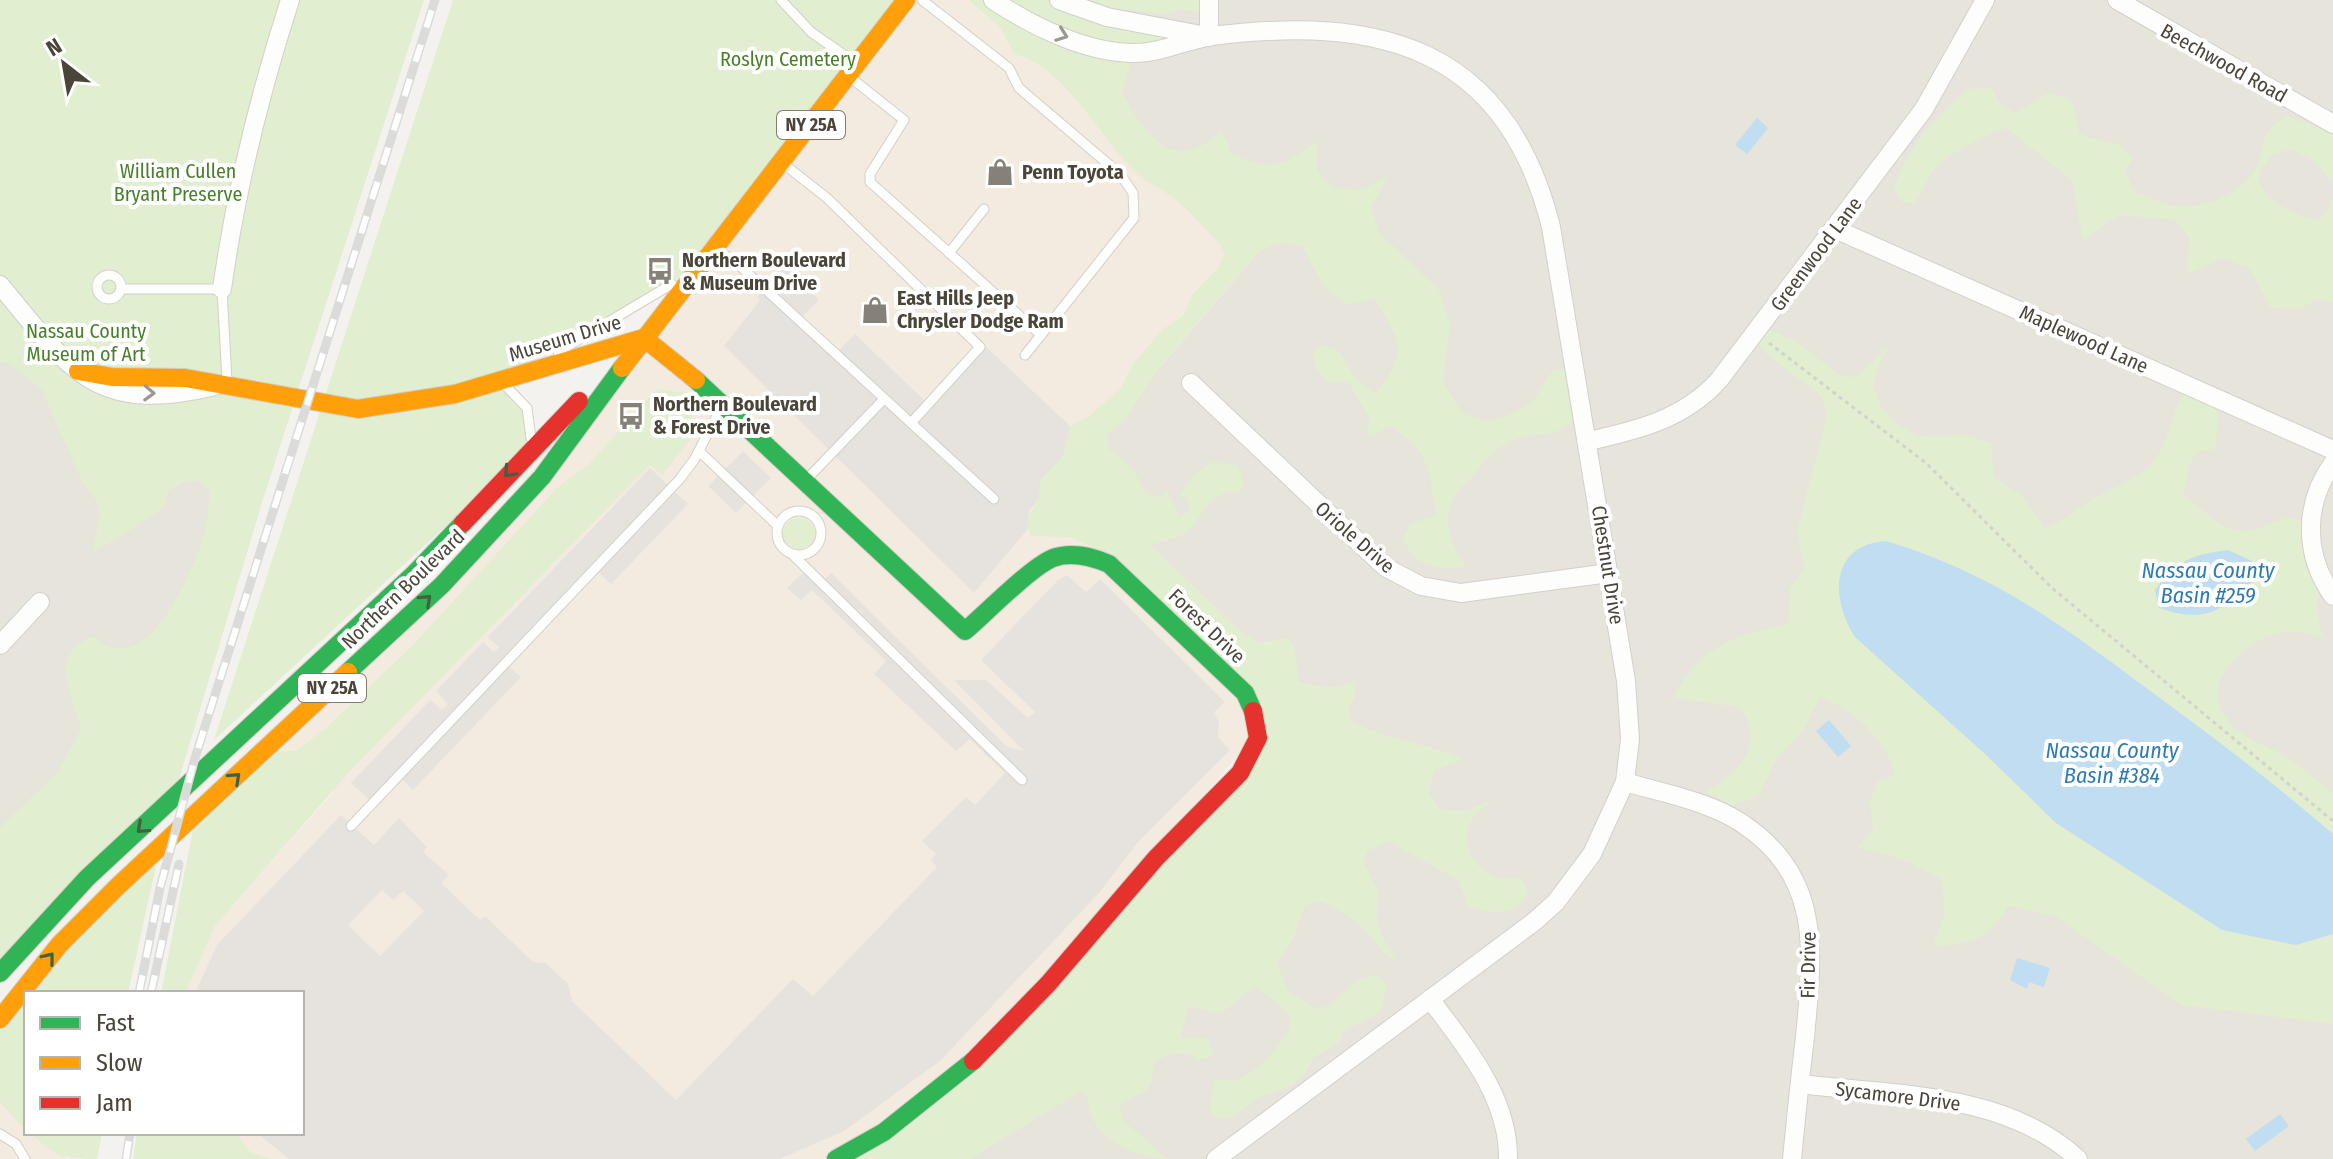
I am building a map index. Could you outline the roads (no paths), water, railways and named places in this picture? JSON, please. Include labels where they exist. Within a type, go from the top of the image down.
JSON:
[{"type":"main road","name":"Northern Boulevard","points":[[0,1019],[60,944],[117,887],[378,645],[473,552],[542,477],[644,338],[783,163],[906,0]]},
{"type":"main road","name":"Northern Boulevard","points":[[0,973],[87,878],[415,573],[530,450],[644,338]]},
{"type":"main road","name":"Museum Drive","points":[[78,371],[112,377],[185,378],[348,409],[421,402],[644,338]]},
{"type":"main road","name":"Forest Drive","points":[[644,338],[724,403],[965,631],[1050,559],[1062,554],[1086,554],[1109,564],[1245,693],[1257,718],[1258,732],[1253,751],[1240,772],[1156,857],[1081,949],[942,1088],[862,1147],[836,1159]]},
{"type":"street","points":[[222,289],[234,203],[257,101],[290,0]]},
{"type":"street","name":"Chestnut Drive","points":[[993,0],[1057,34],[1133,53],[1164,50],[1209,37],[1315,29],[1374,35],[1444,64],[1489,102],[1518,140],[1542,193],[1589,441],[1630,708],[1625,782],[1587,862],[1556,902],[1216,1159]]},
{"type":"street","name":"Chestnut Drive","points":[[1059,0],[1107,17],[1209,37]]},
{"type":"street","points":[[1209,0],[1209,37]]},
{"type":"street","name":"Greenwood Lane","points":[[1589,441],[1658,423],[1693,405],[1719,380],[1924,109],[1985,0]]},
{"type":"street","name":"Beechwood Road","points":[[2117,0],[2333,124]]},
{"type":"street","name":"Maplewood Lane","points":[[1835,229],[2333,450]]},
{"type":"street","name":"Museum Drive","points":[[0,285],[54,349],[78,371]]},
{"type":"street","name":"Oriole Drive","points":[[1191,383],[1366,551],[1403,578],[1441,592],[1461,593],[1609,573]]},
{"type":"street","points":[[2333,463],[2317,493],[2310,530],[2314,563],[2333,596]]},
{"type":"street","points":[[0,645],[40,602]]},
{"type":"street","name":"Fir Drive","points":[[1625,782],[1719,811],[1767,843],[1785,863],[1805,904],[1812,941],[1792,1159]]},
{"type":"street","points":[[1430,999],[1469,1051],[1492,1091],[1503,1124],[1508,1159]]},
{"type":"street","name":"Sycamore Drive","points":[[1800,1084],[1958,1102],[2016,1120],[2067,1148],[2078,1159]]},
{"type":"lane","points":[[781,0],[792,4],[811,32],[904,120],[870,174],[870,182],[1041,335]]},
{"type":"lane","points":[[922,0],[1009,68],[1019,88],[1120,174],[1133,193],[1134,218],[1025,355]]},
{"type":"lane","points":[[783,163],[827,198],[980,347],[911,423]]},
{"type":"lane","points":[[949,253],[984,209]]},
{"type":"lane","points":[[715,248],[795,316],[994,499]]},
{"type":"lane","points":[[499,380],[575,343],[700,267]]},
{"type":"lane","points":[[122,289],[222,289],[227,384]]},
{"type":"lane","name":"Museum Drive","points":[[499,380],[527,408],[532,431],[530,450]]},
{"type":"lane","points":[[806,481],[884,399]]},
{"type":"lane","points":[[351,826],[679,480],[699,451],[724,403]]},
{"type":"lane","points":[[699,451],[778,526],[779,543],[1022,780]]},
{"type":"lane","points":[[814,517],[829,503]]},
{"type":"lane","points":[[778,526],[794,512],[814,517]]},
{"type":"lane","points":[[792,554],[806,554],[817,544],[820,531],[814,517]]},
{"type":"lane","points":[[0,1134],[16,1144],[25,1159]]},
{"type":"water","points":[[1757,118],[1768,128],[1747,154],[1735,145]]},
{"type":"water","name":"Nassau County Basin #384","points":[[1886,541],[1960,569],[2053,621],[2217,741],[2333,834],[2333,934],[2296,945],[2222,930],[2056,823],[1984,753],[1855,637],[1841,606],[1840,576],[1854,552]]},
{"type":"water","name":"Nassau County Basin #259","points":[[2228,550],[2252,561],[2252,582],[2240,593],[2220,608],[2200,615],[2159,608],[2155,590],[2178,565],[2204,554]]},
{"type":"water","points":[[1829,720],[1851,746],[1838,757],[1816,731]]},
{"type":"water","points":[[2017,958],[2050,968],[2044,987],[2029,982],[2027,989],[2010,980]]},
{"type":"water","points":[[2280,1114],[2289,1126],[2255,1151],[2246,1139]]},
{"type":"railway","points":[[139,991],[160,888],[195,758],[435,0]]},
{"type":"railway","points":[[151,991],[179,864]]},
{"type":"railway","points":[[126,1159],[130,1135]]},
{"type":"place","name":"Penn Toyota","points":[[1000,172]]},
{"type":"place","name":"Northern Boulevard & Museum Drive","points":[[660,271]]},
{"type":"place","name":"East Hills Jeep Chrysler Dodge Ram","points":[[875,310]]},
{"type":"place","name":"Northern Boulevard & Forest Drive","points":[[631,416]]},
{"type":"park label","name":"Roslyn Cemetery","points":[[788,59]]},
{"type":"park label","name":"William Cullen Bryant Preserve","points":[[178,182]]},
{"type":"park label","name":"Nassau County Museum of Art","points":[[86,342]]}]
